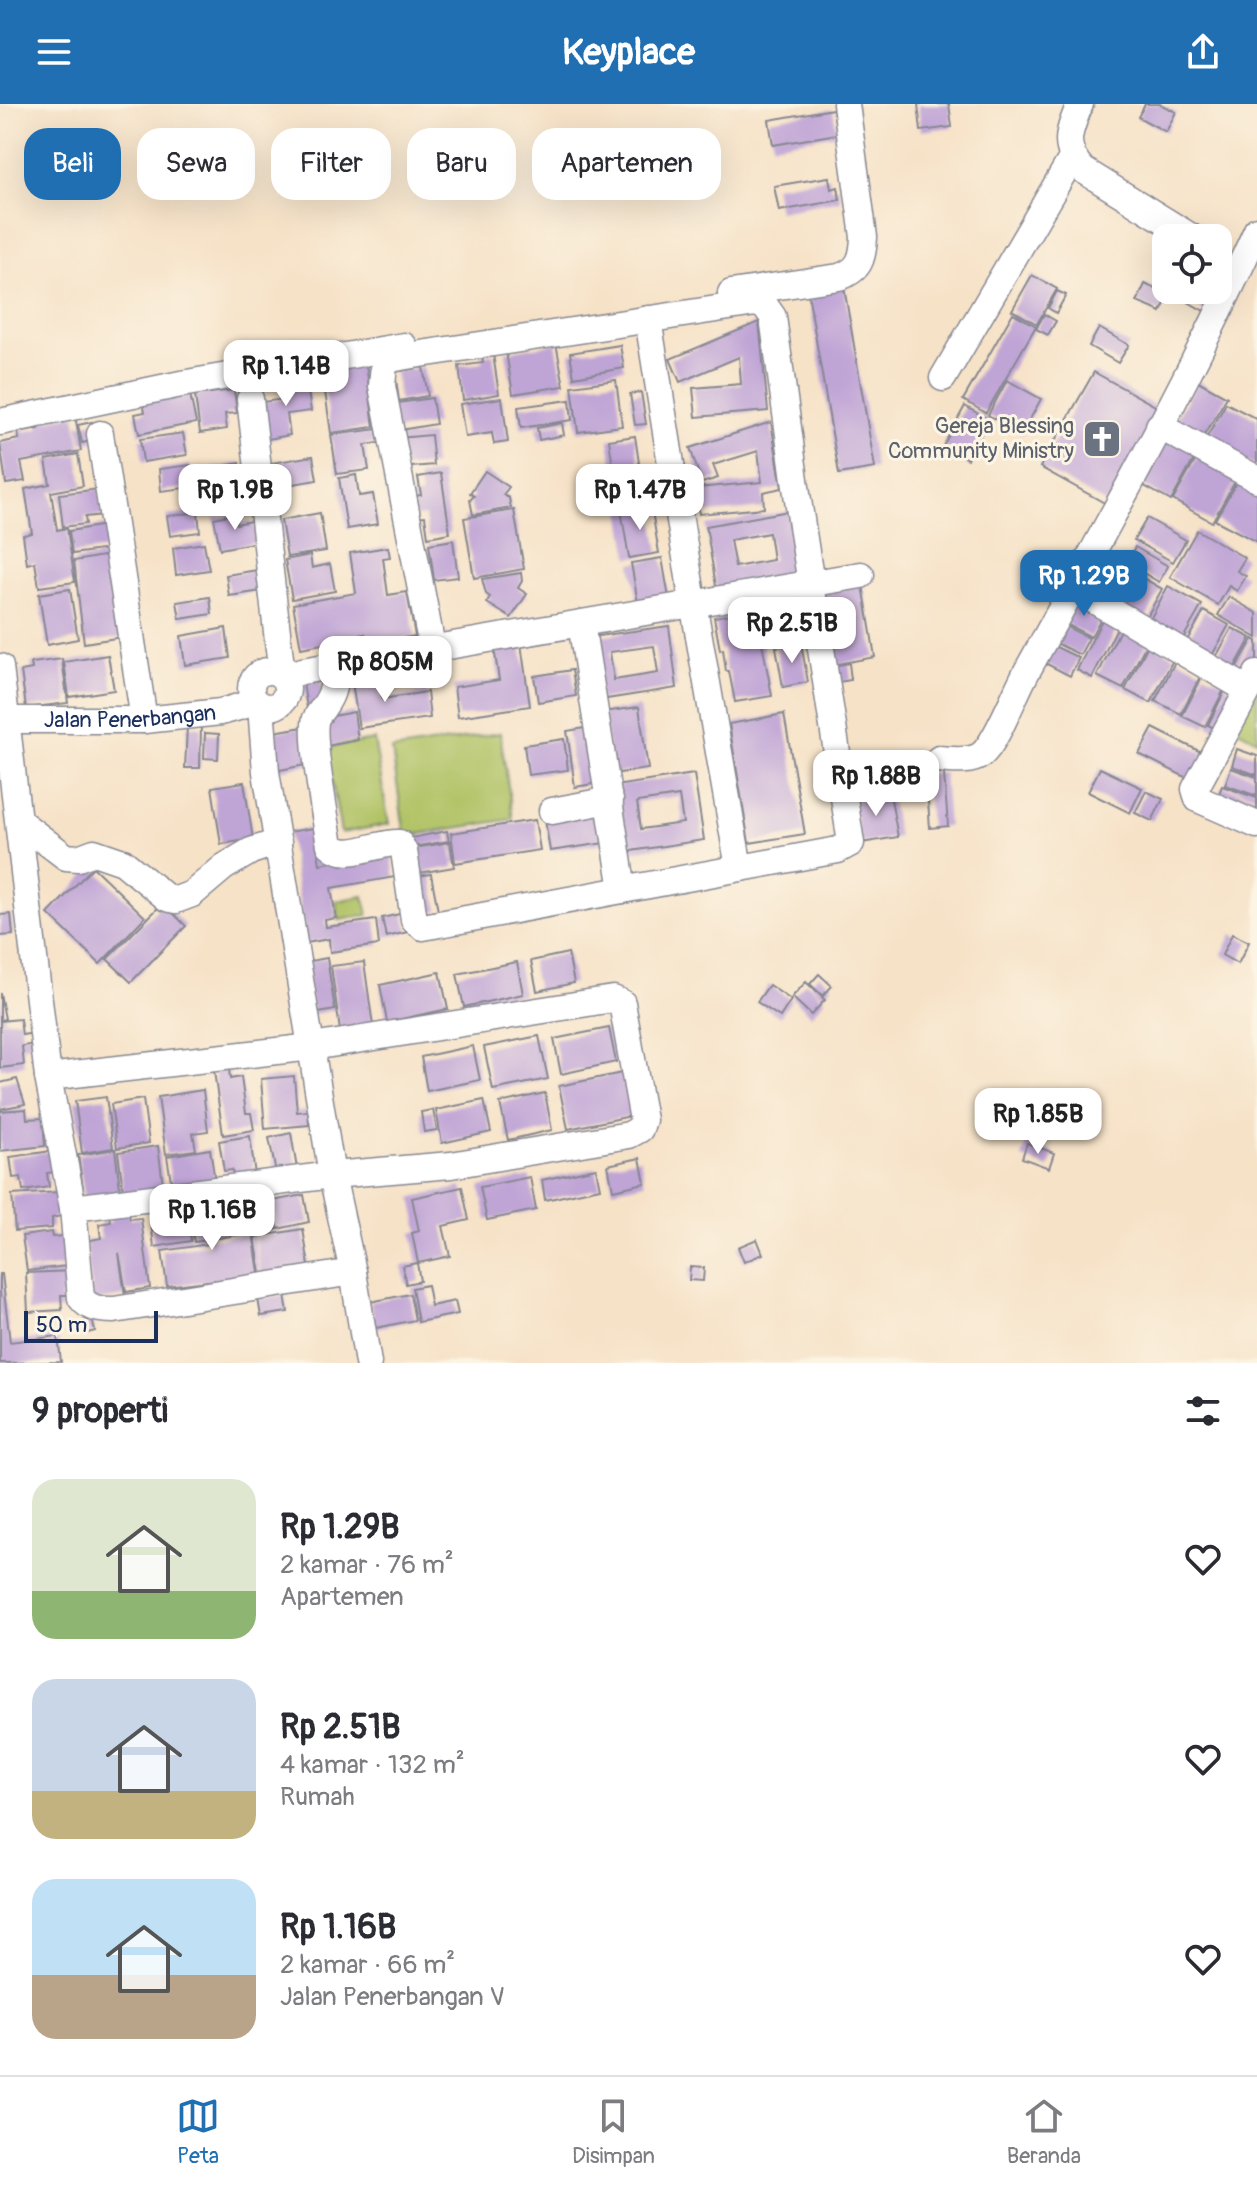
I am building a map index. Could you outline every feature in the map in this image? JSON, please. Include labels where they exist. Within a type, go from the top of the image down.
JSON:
[{"type":"street","points":[[0,422],[181,384],[852,273],[862,259],[864,237],[846,104]]},
{"type":"street","points":[[1080,104],[1069,132],[1068,146],[1072,158],[1083,170],[1170,224]]},
{"type":"street","points":[[943,378],[1072,158]]},
{"type":"street","points":[[1232,257],[1257,230]]},
{"type":"street","points":[[333,666],[336,679],[333,690],[316,718],[318,770],[330,845],[340,852],[399,843],[404,851],[411,908],[417,924],[423,927],[838,850],[851,843],[771,312],[756,303],[401,357],[384,364],[382,386],[432,647]]},
{"type":"street","points":[[939,759],[975,758],[987,749],[1159,426],[1210,304]]},
{"type":"street","points":[[648,319],[739,868]]},
{"type":"street","points":[[250,399],[283,676]]},
{"type":"street","points":[[1159,426],[1257,479]]},
{"type":"street","points":[[100,434],[144,720]]},
{"type":"street","points":[[368,1363],[332,1175],[266,772],[258,704],[251,692],[254,678],[268,670],[283,676],[432,647],[861,575]]},
{"type":"street","points":[[1073,588],[1253,682],[1195,787],[1195,795],[1257,825]]},
{"type":"street","points":[[581,623],[623,890]]},
{"type":"street","points":[[0,667],[48,1077],[73,1208],[81,1298],[85,1304],[98,1309],[114,1310],[353,1272]]},
{"type":"street","name":"Jalan Penerbangan","points":[[4,720],[144,720],[221,712],[258,704]]},
{"type":"street","points":[[552,811],[610,800]]},
{"type":"street","points":[[20,822],[66,857],[78,858],[94,852],[123,862],[167,898],[176,900],[192,894],[238,859],[278,842]]},
{"type":"street","points":[[48,1077],[312,1047],[613,999],[622,1003],[638,1085],[643,1120],[640,1129],[629,1135],[451,1165],[332,1175],[73,1208]]},
{"type":"green space","points":[[1257,678],[1257,740],[1230,725]]},
{"type":"green space","points":[[500,733],[513,819],[405,836],[392,750]]},
{"type":"green space","points":[[374,740],[389,824],[341,833],[326,748]]},
{"type":"green space","points":[[364,896],[368,915],[339,920],[336,901]]},
{"type":"building","points":[[918,104],[949,104],[952,127],[921,131]]},
{"type":"building","points":[[1145,104],[1160,104],[1176,112],[1166,132],[1138,117]]},
{"type":"building","points":[[833,109],[837,134],[773,145],[769,120]]},
{"type":"building","points":[[829,177],[831,189],[838,187],[840,200],[779,211],[774,186]]},
{"type":"building","points":[[1032,275],[1057,289],[1037,324],[1012,310]]},
{"type":"building","points":[[1145,284],[1152,287],[1152,304],[1165,304],[1161,312],[1137,302]]},
{"type":"building","points":[[844,287],[875,468],[839,474],[808,293]]},
{"type":"building","points":[[1057,291],[1066,295],[1056,313],[1048,308]]},
{"type":"building","points":[[1192,304],[1208,304],[1204,311]]},
{"type":"building","points":[[1013,313],[1036,326],[986,413],[963,400]]},
{"type":"building","points":[[1044,314],[1056,321],[1048,335],[1036,329]]},
{"type":"building","points":[[759,322],[768,411],[696,417],[693,388],[741,384],[739,357],[680,382],[670,359]]},
{"type":"building","points":[[1099,328],[1129,345],[1118,363],[1089,346]]},
{"type":"building","points":[[556,343],[564,386],[513,394],[506,352]]},
{"type":"building","points":[[620,345],[624,368],[574,377],[570,353]]},
{"type":"building","points":[[493,354],[499,394],[463,400],[459,366],[483,363],[482,355]]},
{"type":"building","points":[[366,364],[374,427],[331,433],[322,371]]},
{"type":"building","points":[[423,367],[428,396],[399,401],[395,372]]},
{"type":"building","name":"Gereja Blessing Community Ministry","points":[[1094,372],[1164,411],[1110,506],[1040,467]]},
{"type":"building","points":[[306,379],[311,411],[287,414],[290,435],[268,439],[262,402],[285,399],[283,383]]},
{"type":"building","points":[[616,380],[622,426],[578,432],[572,386]]},
{"type":"building","points":[[1007,380],[1041,399],[1022,434],[988,415]]},
{"type":"building","points":[[1198,381],[1227,397],[1202,439],[1174,423]]},
{"type":"building","points":[[189,389],[196,423],[139,434],[135,414],[145,412],[142,398]]},
{"type":"building","points":[[234,390],[237,413],[225,414],[227,429],[200,433],[195,395]]},
{"type":"building","points":[[641,392],[646,424],[635,425],[630,394]]},
{"type":"building","points":[[432,398],[436,424],[394,431],[391,404]]},
{"type":"building","points":[[502,398],[508,442],[494,444],[492,433],[465,437],[460,404]]},
{"type":"building","points":[[570,400],[572,420],[521,428],[518,407]]},
{"type":"building","points":[[1226,403],[1257,419],[1257,468],[1207,437]]},
{"type":"building","points":[[965,406],[989,420],[967,459],[943,446]]},
{"type":"building","points":[[75,415],[81,451],[21,462],[25,481],[6,484],[0,443],[19,439],[16,423],[23,422],[24,432],[39,429],[38,422]]},
{"type":"building","points":[[92,422],[96,440],[82,443],[78,425]]},
{"type":"building","points":[[771,422],[782,488],[763,492],[764,508],[699,514],[697,488],[762,482],[758,451],[713,465],[718,478],[702,483],[690,448]]},
{"type":"building","points":[[562,423],[564,435],[539,440],[537,428]]},
{"type":"building","points":[[377,429],[379,443],[365,445],[369,470],[337,474],[331,435]]},
{"type":"building","points":[[183,433],[187,455],[143,462],[140,439]]},
{"type":"building","points":[[431,435],[434,465],[401,468],[398,438]]},
{"type":"building","points":[[1168,435],[1198,452],[1171,501],[1141,484]]},
{"type":"building","points":[[635,436],[644,497],[618,501],[609,440]]},
{"type":"building","points":[[78,454],[83,486],[51,492],[57,530],[67,528],[75,582],[39,587],[35,562],[27,564],[23,535],[32,533],[25,489],[50,484],[46,460]]},
{"type":"building","points":[[1199,454],[1238,477],[1212,522],[1173,500]]},
{"type":"building","points":[[313,456],[317,480],[269,488],[266,464]]},
{"type":"building","points":[[240,463],[244,486],[229,488],[232,503],[210,507],[203,470]]},
{"type":"building","points":[[190,465],[193,487],[161,491],[159,469]]},
{"type":"building","points":[[485,471],[509,487],[503,495],[509,498],[511,508],[473,515],[470,500],[474,496],[470,493]]},
{"type":"building","points":[[441,473],[450,533],[428,537],[425,516],[414,517],[411,497],[421,495],[418,477]]},
{"type":"building","points":[[356,475],[359,496],[373,494],[378,524],[347,529],[339,478]]},
{"type":"building","points":[[1237,481],[1257,492],[1257,542],[1215,520]]},
{"type":"building","points":[[99,489],[103,515],[85,517],[86,524],[63,527],[59,494]]},
{"type":"building","points":[[651,505],[659,553],[629,558],[621,510]]},
{"type":"building","points":[[514,510],[524,569],[474,578],[464,518]]},
{"type":"building","points":[[789,511],[800,577],[717,592],[706,526]],"holes":[[[769,533],[773,560],[735,567],[730,540]]]},
{"type":"building","points":[[198,512],[200,532],[170,536],[167,516]]},
{"type":"building","points":[[320,513],[326,551],[287,557],[281,520]]},
{"type":"building","points":[[234,514],[236,524],[251,521],[263,541],[220,549],[214,518]]},
{"type":"building","points":[[1147,518],[1186,540],[1173,562],[1134,540]]},
{"type":"building","points":[[112,524],[116,548],[72,554],[69,531]]},
{"type":"building","points":[[1197,530],[1245,558],[1237,571],[1246,576],[1237,591],[1229,586],[1218,605],[1170,577]]},
{"type":"building","points":[[453,540],[458,577],[434,580],[429,544]]},
{"type":"building","points":[[204,543],[209,570],[176,575],[173,548]]},
{"type":"building","points":[[388,547],[390,557],[383,558],[388,595],[407,592],[415,636],[367,645],[365,634],[358,635],[360,650],[340,654],[338,641],[301,648],[293,604],[356,593],[350,553]]},
{"type":"building","points":[[1135,547],[1168,566],[1159,582],[1126,563]]},
{"type":"building","points":[[115,554],[129,636],[84,643],[74,561]]},
{"type":"building","points":[[310,555],[312,568],[330,564],[335,591],[292,599],[285,560]]},
{"type":"building","points":[[1104,557],[1128,571],[1109,604],[1085,590]]},
{"type":"building","points":[[662,558],[669,598],[638,603],[631,563]]},
{"type":"building","points":[[264,569],[268,590],[229,596],[226,575]]},
{"type":"building","points":[[1131,571],[1162,589],[1144,622],[1113,604]]},
{"type":"building","points":[[521,573],[522,581],[518,588],[527,594],[511,618],[487,603],[490,597],[486,594],[482,579]]},
{"type":"building","points":[[863,585],[875,657],[832,665],[821,592]]},
{"type":"building","points":[[1168,586],[1202,605],[1181,642],[1148,623]]},
{"type":"building","points":[[70,589],[78,639],[47,645],[39,594]]},
{"type":"building","points":[[792,595],[799,635],[772,640],[765,599]]},
{"type":"building","points":[[210,597],[212,614],[180,619],[177,602]]},
{"type":"building","points":[[1229,597],[1257,613],[1257,638],[1218,615]]},
{"type":"building","points":[[1077,598],[1104,612],[1091,637],[1064,623]]},
{"type":"building","points":[[756,610],[772,696],[735,702],[714,617]]},
{"type":"building","points":[[1204,611],[1229,625],[1210,659],[1185,644]]},
{"type":"building","points":[[1104,616],[1119,624],[1092,678],[1077,670]]},
{"type":"building","points":[[1063,625],[1089,638],[1080,655],[1054,642]]},
{"type":"building","points":[[669,626],[677,688],[600,700],[591,637]],"holes":[[[654,646],[658,673],[614,680],[610,652]]]},
{"type":"building","points":[[1122,626],[1149,639],[1123,689],[1097,676]]},
{"type":"building","points":[[226,628],[230,658],[185,665],[181,636]]},
{"type":"building","points":[[1232,628],[1251,638],[1230,676],[1211,666]]},
{"type":"building","points":[[1253,639],[1257,641],[1257,667],[1248,683],[1233,674]]},
{"type":"building","points":[[801,643],[808,682],[783,687],[776,647]]},
{"type":"building","points":[[1149,643],[1175,656],[1151,703],[1125,690]]},
{"type":"building","points":[[521,644],[530,706],[458,717],[454,687],[499,680],[494,648]]},
{"type":"building","points":[[1052,645],[1079,658],[1070,676],[1043,662]]},
{"type":"building","points":[[108,655],[114,690],[69,697],[64,662]]},
{"type":"building","points":[[1177,658],[1203,671],[1181,714],[1155,701]]},
{"type":"building","points":[[62,659],[68,703],[26,708],[21,671],[32,669],[31,663]]},
{"type":"building","points":[[849,663],[851,680],[838,682],[835,666]]},
{"type":"building","points":[[572,670],[576,696],[538,702],[534,676]]},
{"type":"building","points":[[378,672],[382,699],[427,692],[430,718],[359,728],[351,676]]},
{"type":"building","points":[[1204,673],[1227,684],[1205,727],[1182,716]]},
{"type":"building","points":[[320,680],[323,699],[307,708],[303,683]]},
{"type":"building","points":[[1227,686],[1244,694],[1224,733],[1208,725]]},
{"type":"building","points":[[639,707],[648,769],[612,774],[603,712]]},
{"type":"building","points":[[354,712],[358,740],[322,747],[317,719]]},
{"type":"building","points":[[784,714],[805,834],[749,843],[729,724]]},
{"type":"building","points":[[187,726],[201,727],[200,768],[185,768]]},
{"type":"building","points":[[303,727],[310,764],[275,771],[268,733]]},
{"type":"building","points":[[591,727],[599,783],[575,787],[567,731]]},
{"type":"building","points":[[1153,728],[1205,754],[1191,780],[1139,754]]},
{"type":"building","points":[[205,733],[219,734],[218,759],[204,758]]},
{"type":"building","points":[[564,739],[568,770],[528,775],[524,745]]},
{"type":"building","points":[[1237,749],[1257,756],[1257,775],[1232,766]]},
{"type":"building","points":[[892,754],[895,767],[874,771],[871,758]]},
{"type":"building","points":[[1100,768],[1142,788],[1130,813],[1088,792]]},
{"type":"building","points":[[1231,768],[1257,777],[1257,796],[1225,785]]},
{"type":"building","points":[[944,773],[948,826],[930,828],[926,774]]},
{"type":"building","points":[[694,774],[704,840],[624,852],[615,786]],"holes":[[[679,796],[683,823],[641,829],[637,802]]]},
{"type":"building","points":[[244,782],[253,839],[221,844],[212,787]]},
{"type":"building","points":[[1222,786],[1257,798],[1257,815],[1216,801]]},
{"type":"building","points":[[1146,791],[1163,799],[1152,821],[1135,813]]},
{"type":"building","points":[[890,794],[898,837],[861,843],[853,800]]},
{"type":"building","points":[[600,812],[605,843],[550,851],[545,820]]},
{"type":"building","points":[[535,820],[540,850],[455,863],[451,833]]},
{"type":"building","points":[[314,828],[320,864],[391,852],[395,877],[331,888],[336,918],[325,920],[326,927],[376,920],[379,945],[330,952],[329,939],[306,943],[288,832]]},
{"type":"building","points":[[447,831],[449,841],[413,847],[411,838]]},
{"type":"building","points":[[450,842],[454,867],[419,873],[415,848]]},
{"type":"building","points":[[93,867],[145,917],[100,964],[48,914]]},
{"type":"building","points":[[431,874],[438,911],[419,914],[412,877]]},
{"type":"building","points":[[163,903],[186,926],[131,982],[107,959]]},
{"type":"building","points":[[404,913],[408,932],[386,937],[382,918]]},
{"type":"building","points":[[11,914],[13,935],[0,936],[0,915]]},
{"type":"building","points":[[1232,934],[1249,942],[1238,964],[1222,955]]},
{"type":"building","points":[[568,953],[574,983],[537,991],[531,961]]},
{"type":"building","points":[[327,958],[335,1010],[313,1014],[305,962]]},
{"type":"building","points":[[364,962],[374,1033],[341,1038],[331,966]]},
{"type":"building","points":[[517,962],[523,994],[464,1007],[457,974]]},
{"type":"building","points":[[440,972],[448,1009],[387,1022],[380,985]]},
{"type":"building","points":[[819,974],[832,986],[823,996],[810,984]]},
{"type":"building","points":[[806,982],[825,1000],[811,1015],[792,997]]},
{"type":"building","points":[[769,985],[791,1000],[780,1017],[757,1002]]},
{"type":"building","points":[[0,993],[5,1019],[0,1020]]},
{"type":"building","points":[[20,1019],[22,1035],[35,1033],[36,1044],[22,1046],[24,1065],[0,1068],[0,1021]]},
{"type":"building","points":[[609,1028],[616,1062],[561,1074],[554,1039]]},
{"type":"building","points":[[539,1036],[548,1079],[493,1090],[484,1047]]},
{"type":"building","points":[[473,1046],[480,1080],[427,1091],[421,1057]]},
{"type":"building","points":[[229,1069],[230,1079],[241,1077],[246,1113],[251,1113],[254,1130],[223,1135],[214,1071]]},
{"type":"building","points":[[622,1073],[631,1116],[568,1129],[559,1086]]},
{"type":"building","points":[[294,1076],[297,1112],[308,1111],[309,1125],[265,1129],[261,1079]]},
{"type":"building","points":[[17,1079],[25,1104],[0,1109],[0,1083]]},
{"type":"building","points":[[203,1090],[208,1131],[193,1133],[196,1150],[166,1154],[158,1097]]},
{"type":"building","points":[[545,1093],[552,1130],[508,1140],[500,1103]]},
{"type":"building","points":[[106,1097],[113,1148],[82,1153],[75,1101]]},
{"type":"building","points":[[143,1099],[149,1143],[117,1148],[111,1104]]},
{"type":"building","points":[[484,1100],[491,1132],[442,1143],[436,1110]]},
{"type":"building","points":[[26,1109],[27,1119],[43,1118],[45,1146],[0,1151],[0,1111]]},
{"type":"building","points":[[433,1110],[437,1130],[424,1132],[421,1112]]},
{"type":"building","points":[[291,1133],[297,1169],[276,1173],[269,1138]]},
{"type":"building","points":[[250,1136],[255,1176],[234,1179],[232,1170],[224,1171],[219,1141]]},
{"type":"building","points":[[1027,1143],[1054,1153],[1049,1168],[1022,1158]]},
{"type":"building","points":[[158,1146],[164,1191],[124,1197],[118,1152]]},
{"type":"building","points":[[115,1149],[121,1196],[85,1201],[78,1155]]},
{"type":"building","points":[[210,1149],[215,1181],[172,1187],[167,1156]]},
{"type":"building","points":[[52,1151],[55,1172],[47,1173],[49,1187],[23,1191],[21,1177],[13,1178],[10,1157]]},
{"type":"building","points":[[640,1158],[645,1183],[613,1190],[608,1165]]},
{"type":"building","points":[[596,1168],[600,1188],[545,1200],[542,1180]]},
{"type":"building","points":[[530,1177],[536,1210],[487,1220],[480,1187]]},
{"type":"building","points":[[462,1187],[469,1220],[443,1226],[450,1256],[418,1263],[412,1233],[419,1231],[412,1198]]},
{"type":"building","points":[[59,1192],[61,1216],[52,1218],[52,1228],[15,1231],[12,1195]]},
{"type":"building","points":[[304,1195],[309,1222],[278,1229],[272,1201]]},
{"type":"building","points":[[247,1197],[253,1230],[231,1234],[226,1201]]},
{"type":"building","points":[[270,1198],[276,1230],[259,1233],[252,1201]]},
{"type":"building","points":[[208,1200],[209,1209],[225,1207],[229,1232],[213,1235],[213,1239],[253,1232],[260,1279],[216,1286],[215,1280],[167,1286],[162,1251],[209,1244],[208,1240],[194,1242],[188,1204]]},
{"type":"building","points":[[187,1210],[191,1241],[154,1247],[150,1215]]},
{"type":"building","points":[[128,1211],[130,1219],[141,1218],[150,1288],[126,1292],[119,1253],[125,1296],[93,1301],[86,1241],[101,1238],[99,1224],[111,1222],[110,1213]]},
{"type":"building","points":[[303,1229],[311,1278],[263,1286],[255,1237]]},
{"type":"building","points":[[51,1232],[52,1237],[63,1236],[67,1266],[27,1271],[22,1236]]},
{"type":"building","points":[[757,1239],[763,1254],[744,1262],[738,1247]]},
{"type":"building","points":[[417,1263],[420,1281],[406,1284],[402,1266]]},
{"type":"building","points":[[690,1267],[704,1268],[703,1281],[689,1280]]},
{"type":"building","points":[[72,1271],[73,1295],[61,1295],[62,1310],[28,1312],[26,1273]]},
{"type":"building","points":[[0,1274],[10,1342],[58,1336],[61,1362],[0,1363]]},
{"type":"building","points":[[427,1285],[431,1306],[455,1301],[458,1314],[418,1322],[412,1288]]},
{"type":"building","points":[[410,1294],[415,1320],[376,1328],[370,1302]]},
{"type":"building","points":[[285,1295],[288,1312],[261,1316],[258,1299]]},
{"type":"building","points":[[92,1319],[95,1331],[84,1334],[81,1322]]},
{"type":"place","name":"Gereja Blessing Community Ministry","points":[[1102,439]]}]
